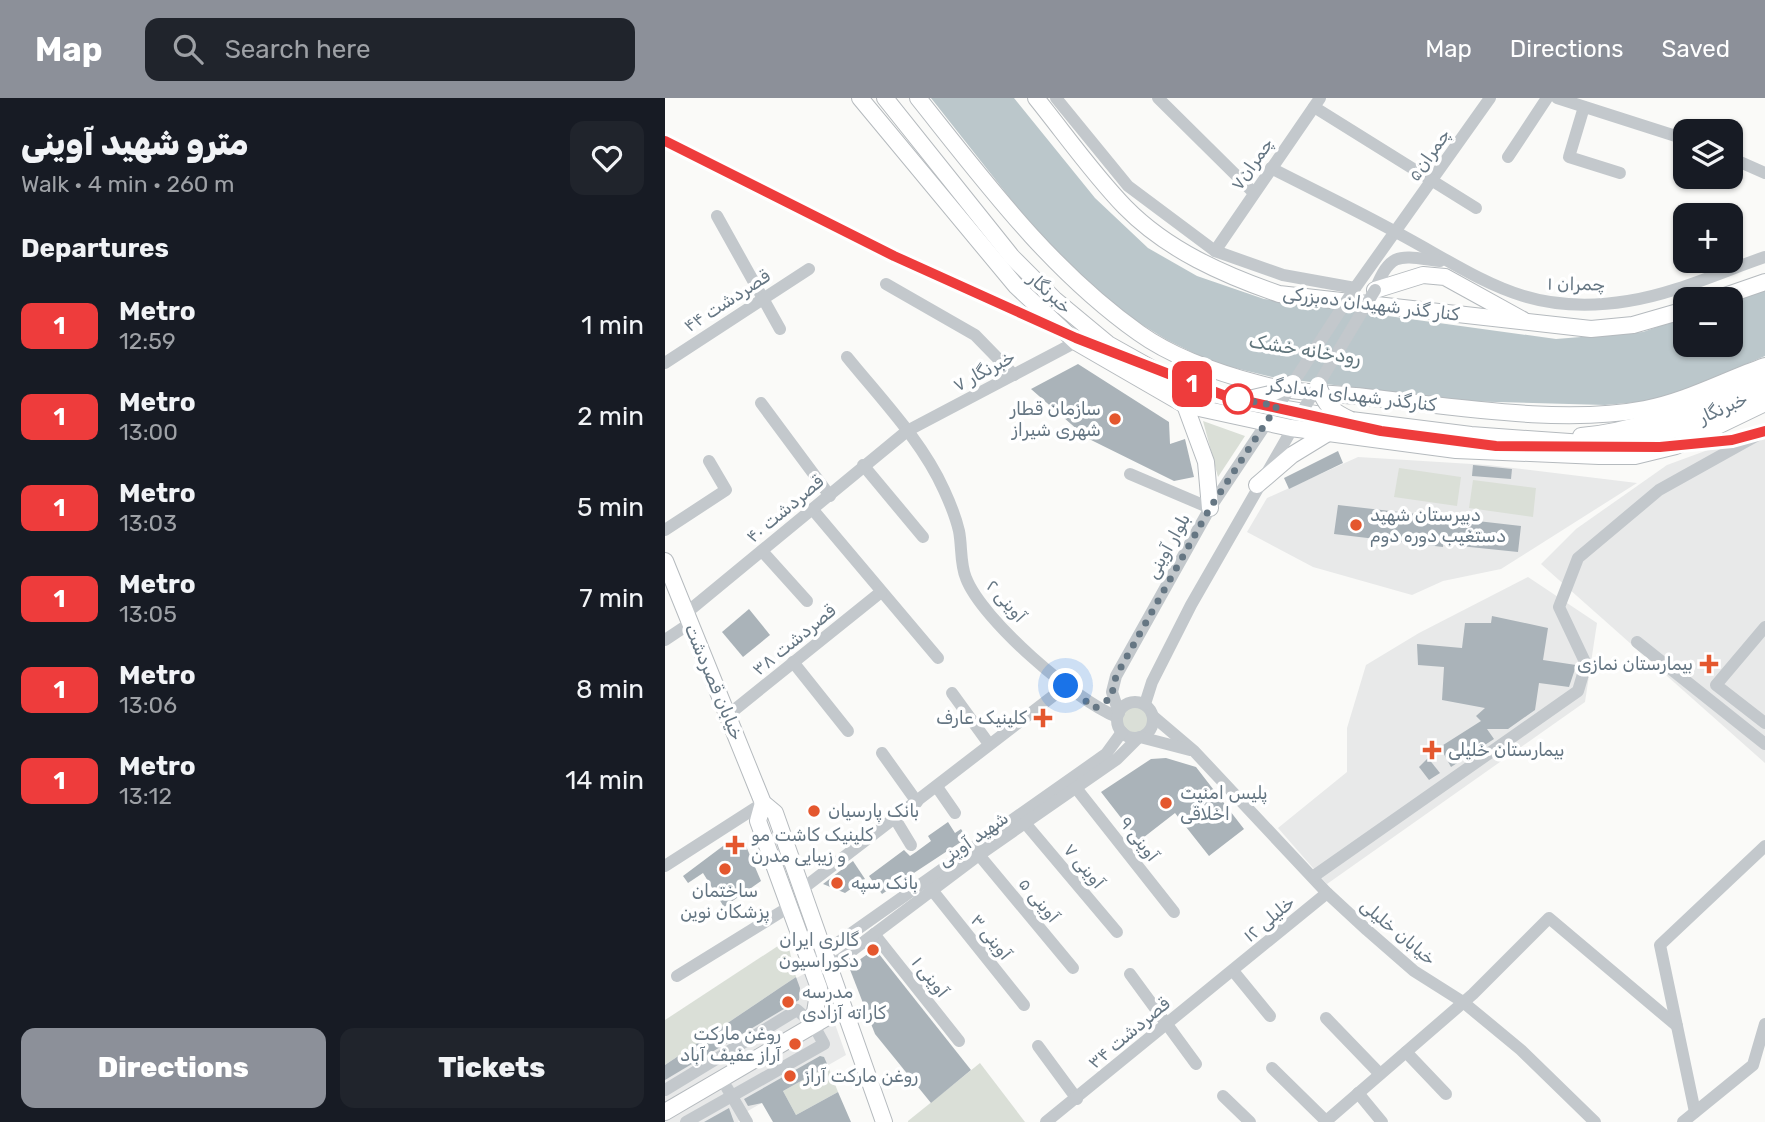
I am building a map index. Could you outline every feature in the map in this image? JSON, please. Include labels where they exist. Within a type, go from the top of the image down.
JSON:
[{"type":"main road","name":"خبرنگار","points":[[860,98],[1016,286],[1076,342],[1185,405],[1291,428],[1456,450],[1539,456],[1635,456],[1676,446],[1765,403]]},
{"type":"main road","name":"خبرنگار","points":[[885,98],[1012,257],[1055,300],[1108,344],[1182,386],[1240,401],[1351,420],[1598,444],[1633,440],[1674,430],[1765,389]]},
{"type":"main road","name":"کنارگذر شهدای امدادگر","points":[[918,98],[1002,204],[1067,274],[1140,334],[1209,369],[1264,385],[1458,407],[1562,414],[1645,409],[1679,400],[1765,366]]},
{"type":"main road","name":"کنار گذر شهیدان ده‌بزرکی","points":[[1036,98],[1126,208],[1190,255],[1237,279],[1279,294],[1591,329],[1633,326],[1673,314]]},
{"type":"main road","points":[[1375,290],[1423,275],[1445,277],[1530,324]]},
{"type":"main road","points":[[1743,290],[1765,282]]},
{"type":"main road","points":[[1534,439],[1590,435],[1639,425],[1765,378]]},
{"type":"main road","points":[[1240,401],[1270,394],[1293,383]]},
{"type":"main road","points":[[1318,385],[1324,403],[1332,411],[1351,420]]},
{"type":"main road","points":[[1185,405],[1206,462],[1210,508]]},
{"type":"main road","points":[[1257,485],[1292,455],[1328,433]]},
{"type":"main road","name":"خیابان قصردشت","points":[[665,561],[763,803],[775,813],[801,890],[821,963],[819,988]]},
{"type":"main road","name":"خیابان قصردشت","points":[[763,803],[758,821],[789,907],[821,963],[884,1122]]},
{"type":"main road","points":[[813,1024],[819,988]]},
{"type":"main road","points":[[665,1112],[841,1009]]},
{"type":"street","points":[[1056,98],[1128,186],[1215,251],[1283,275],[1355,289]]},
{"type":"street","points":[[1158,98],[1254,193]]},
{"type":"street","name":"چمران۵","points":[[1355,289],[1490,98]]},
{"type":"street","points":[[1508,158],[1547,98]]},
{"type":"street","points":[[1557,98],[1673,135]]},
{"type":"street","points":[[1317,103],[1381,149],[1476,208]]},
{"type":"street","name":"چمران۷","points":[[1215,251],[1317,103]]},
{"type":"street","points":[[1584,107],[1569,157],[1620,173]]},
{"type":"street","points":[[1743,163],[1765,173]]},
{"type":"street","name":"چمران ۱","points":[[1271,168],[1397,232],[1445,262],[1515,295],[1572,305],[1629,301],[1765,257]]},
{"type":"street","points":[[717,216],[780,329]]},
{"type":"street","points":[[1139,738],[1150,730],[1154,718],[1146,704],[1152,682],[1191,604],[1257,485],[1375,290],[1387,263],[1396,258],[1445,262]]},
{"type":"street","name":"۴۴ قصردشت","points":[[665,363],[809,269]]},
{"type":"street","points":[[885,284],[975,335],[1014,374]]},
{"type":"street","name":"بلوار آوینی","points":[[1112,692],[1116,676],[1210,508],[1355,289]]},
{"type":"street","name":"۷ خبرنگار","points":[[907,430],[1076,342]]},
{"type":"street","name":"۲ آوینی","points":[[847,357],[907,430],[944,489],[958,529],[964,575],[985,610],[1066,686],[1095,708],[1118,715]]},
{"type":"street","points":[[761,402],[830,496]]},
{"type":"street","name":"۴۰ قصردشت","points":[[665,640],[762,551],[907,430]]},
{"type":"street","points":[[1314,876],[1578,691],[1586,664],[1559,607],[1578,558],[1658,490],[1765,431]]},
{"type":"street","points":[[665,530],[726,490],[709,461]]},
{"type":"street","points":[[863,465],[923,537]]},
{"type":"street","points":[[1129,474],[1210,508]]},
{"type":"street","points":[[813,510],[938,658]]},
{"type":"street","points":[[762,551],[807,601]]},
{"type":"street","name":"۳۸ قصردشت","points":[[728,715],[881,592]]},
{"type":"street","points":[[1765,627],[1716,685],[1765,723]]},
{"type":"street","points":[[1637,642],[1765,744]]},
{"type":"street","points":[[793,662],[848,731]]},
{"type":"street","points":[[801,890],[894,817],[937,788],[989,744],[1066,686]]},
{"type":"street","points":[[1095,708],[1108,702],[1112,692]]},
{"type":"street","points":[[1112,692],[1122,732],[1194,751]]},
{"type":"street","points":[[952,693],[989,744]]},
{"type":"street","points":[[1118,715],[1128,703],[1146,704]]},
{"type":"street","name":"خیابان خلیلی","points":[[1154,718],[1194,751],[1314,876],[1327,893],[1414,971],[1463,1002],[1521,1049],[1595,1122]]},
{"type":"street","name":"شهید آوینی","points":[[821,963],[1106,754],[1122,732]]},
{"type":"street","name":"شهید آوینی","points":[[821,963],[874,934],[979,855],[1117,759],[1139,738]]},
{"type":"street","points":[[882,753],[917,802]]},
{"type":"street","points":[[937,788],[954,813]]},
{"type":"street","name":"۹ آوینی","points":[[1076,788],[1174,912]]},
{"type":"street","points":[[665,866],[763,803]]},
{"type":"street","points":[[894,817],[911,845]]},
{"type":"street","name":"۷ آوینی","points":[[1025,823],[1117,932]]},
{"type":"street","points":[[1695,1112],[1660,945],[1765,846]]},
{"type":"street","name":"۵ آوینی","points":[[979,855],[1073,968]]},
{"type":"street","name":"۳ آوینی","points":[[932,890],[1024,1005]]},
{"type":"street","name":"۱۲ خلیلی","points":[[1234,972],[1327,893]]},
{"type":"street","points":[[677,976],[789,907]]},
{"type":"street","points":[[1272,1068],[1326,1122],[1463,1002],[1549,918],[1677,1026]]},
{"type":"street","name":"۱ آوینی","points":[[874,934],[959,1041]]},
{"type":"street","points":[[1234,972],[1270,1016]]},
{"type":"street","name":"قصردشت ۳۴","points":[[1046,1122],[1234,972]]},
{"type":"street","points":[[1130,974],[1167,1023],[1171,1034],[1196,1064]]},
{"type":"street","points":[[819,988],[841,1009]]},
{"type":"street","points":[[665,1090],[797,1010],[813,1024],[824,1044],[686,1122]]},
{"type":"street","points":[[1326,1018],[1380,1074]]},
{"type":"street","points":[[1683,1122],[1753,1065],[1765,1024]]},
{"type":"street","points":[[1038,1045],[1077,1098]]},
{"type":"street","points":[[1406,1052],[1445,1094]]},
{"type":"street","points":[[722,1079],[747,1122]]},
{"type":"street","points":[[1358,1093],[1383,1122]]},
{"type":"street","points":[[1223,1096],[1250,1122]]},
{"type":"shaded area","points":[[1203,421],[1245,436],[1218,477]]},
{"type":"shaded area","name":"بیمارستان نمازی","points":[[1765,429],[1765,763],[1541,564],[1576,529],[1667,465]]},
{"type":"shaded area","name":"دبیرستان شهید دستغیب دوره دوم","points":[[1358,457],[1488,465],[1637,483],[1501,569],[1443,581],[1412,595],[1313,567],[1247,532],[1267,498]]},
{"type":"shaded area","points":[[1399,468],[1461,477],[1457,506],[1394,497]]},
{"type":"shaded area","points":[[1473,480],[1536,488],[1533,517],[1469,508]]},
{"type":"shaded area","name":"بیمارستان خلیلی","points":[[1528,577],[1597,623],[1585,702],[1327,884],[1278,828],[1347,772],[1347,728],[1366,665],[1419,633]]},
{"type":"shaded area","points":[[1135,705],[1145,709],[1149,719],[1145,729],[1135,733],[1125,729],[1121,719],[1125,709]]},
{"type":"shaded area","points":[[787,940],[796,977],[665,1065],[665,1020]]},
{"type":"shaded area","points":[[815,968],[846,1055],[746,1112],[738,1122],[665,1122],[665,1065],[772,995],[778,988]]},
{"type":"shaded area","points":[[980,1063],[1025,1122],[908,1122],[908,1121]]},
{"type":"shaded area","points":[[828,1066],[838,1092],[796,1115],[783,1091]]},
{"type":"water","name":"رودخانه خشک","points":[[931,98],[1014,98],[1095,198],[1148,248],[1197,276],[1264,299],[1556,339],[1643,332],[1673,321],[1673,357],[1743,357],[1743,296],[1765,288],[1765,356],[1662,400],[1605,405],[1458,401],[1272,377],[1214,363],[1167,340],[1118,310],[1039,235]]},
{"type":"building","name":"سازمان قطار شهری شیراز","points":[[1078,364],[1169,422],[1170,444],[1185,439],[1194,477],[1174,481],[1087,438],[1031,389]]},
{"type":"building","points":[[1338,451],[1343,463],[1289,489],[1284,478]]},
{"type":"building","points":[[1473,465],[1512,469],[1511,479],[1472,476]]},
{"type":"building","points":[[1338,505],[1521,526],[1518,552],[1460,546],[1460,537],[1444,536],[1443,547],[1334,534]]},
{"type":"building","points":[[749,609],[770,635],[743,657],[722,632]]},
{"type":"building","points":[[1492,616],[1548,628],[1543,660],[1576,665],[1575,669],[1569,687],[1539,683],[1535,710],[1508,729],[1487,729],[1494,739],[1451,767],[1440,747],[1481,721],[1476,716],[1485,708],[1442,700],[1444,667],[1418,665],[1417,644],[1462,648],[1465,623],[1491,623]]},
{"type":"building","name":"پلیس امنیت اخلاقی","points":[[1166,758],[1196,767],[1244,829],[1209,856],[1175,813],[1139,841],[1101,792],[1151,759]]},
{"type":"building","points":[[1428,758],[1440,773],[1429,780],[1419,767]]},
{"type":"building","points":[[948,822],[955,833],[961,829],[967,838],[882,894],[869,876],[904,850],[910,856],[916,852],[931,841],[928,836]]},
{"type":"building","name":"ساختمان پزشکان نوین","points":[[739,839],[746,846],[761,881],[724,907],[703,873],[688,883],[683,876],[731,840]]},
{"type":"building","points":[[853,861],[865,879],[845,893],[823,884]]},
{"type":"building","points":[[875,949],[971,1070],[931,1103],[875,1034],[849,967]]},
{"type":"building","points":[[796,977],[800,988],[799,1000],[665,1080],[665,1065]]},
{"type":"building","points":[[820,1056],[824,1057],[828,1066],[783,1091],[796,1115],[838,1092],[851,1122],[773,1122],[762,1103],[748,1106],[744,1099]]},
{"type":"building","points":[[729,1108],[734,1122],[704,1122]]},
{"type":"metro line","name":"1","points":[[665,141],[894,256],[1076,338],[1228,397],[1381,431],[1496,446],[1660,447],[1732,440],[1765,431]]},
{"type":"place","name":"سازمان قطار شهری شیراز","points":[[1115,419]]},
{"type":"place","name":"دبیرستان شهید دستغیب دوره دوم","points":[[1356,525]]},
{"type":"place","name":"بیمارستان نمازی","points":[[1709,664]]},
{"type":"place","name":"کلینیک عارف","points":[[1043,718]]},
{"type":"place","name":"بیمارستان خلیلی","points":[[1432,750]]},
{"type":"place","name":"پلیس امنیت اخلاقی","points":[[1166,803]]},
{"type":"place","name":"بانک پارسیان","points":[[814,811]]},
{"type":"place","name":"کلینیک کاشت مو و زیبایی مدرن","points":[[735,845]]},
{"type":"place","name":"ساختمان پزشکان نوین","points":[[725,869]]},
{"type":"place","name":"بانک سپه","points":[[837,883]]},
{"type":"place","name":"گالری ایران دکوراسیون","points":[[873,950]]},
{"type":"place","name":"مدرسه کاراته آزادی","points":[[788,1002]]},
{"type":"place","name":"روغن مارکت آراز عفیف آباد","points":[[795,1044]]},
{"type":"place","name":"روغن مارکت آراز","points":[[790,1076]]},
{"type":"route","points":[[1066,686],[1095,708],[1104,705],[1111,698],[1116,676],[1210,508],[1277,406],[1238,399]]}]
